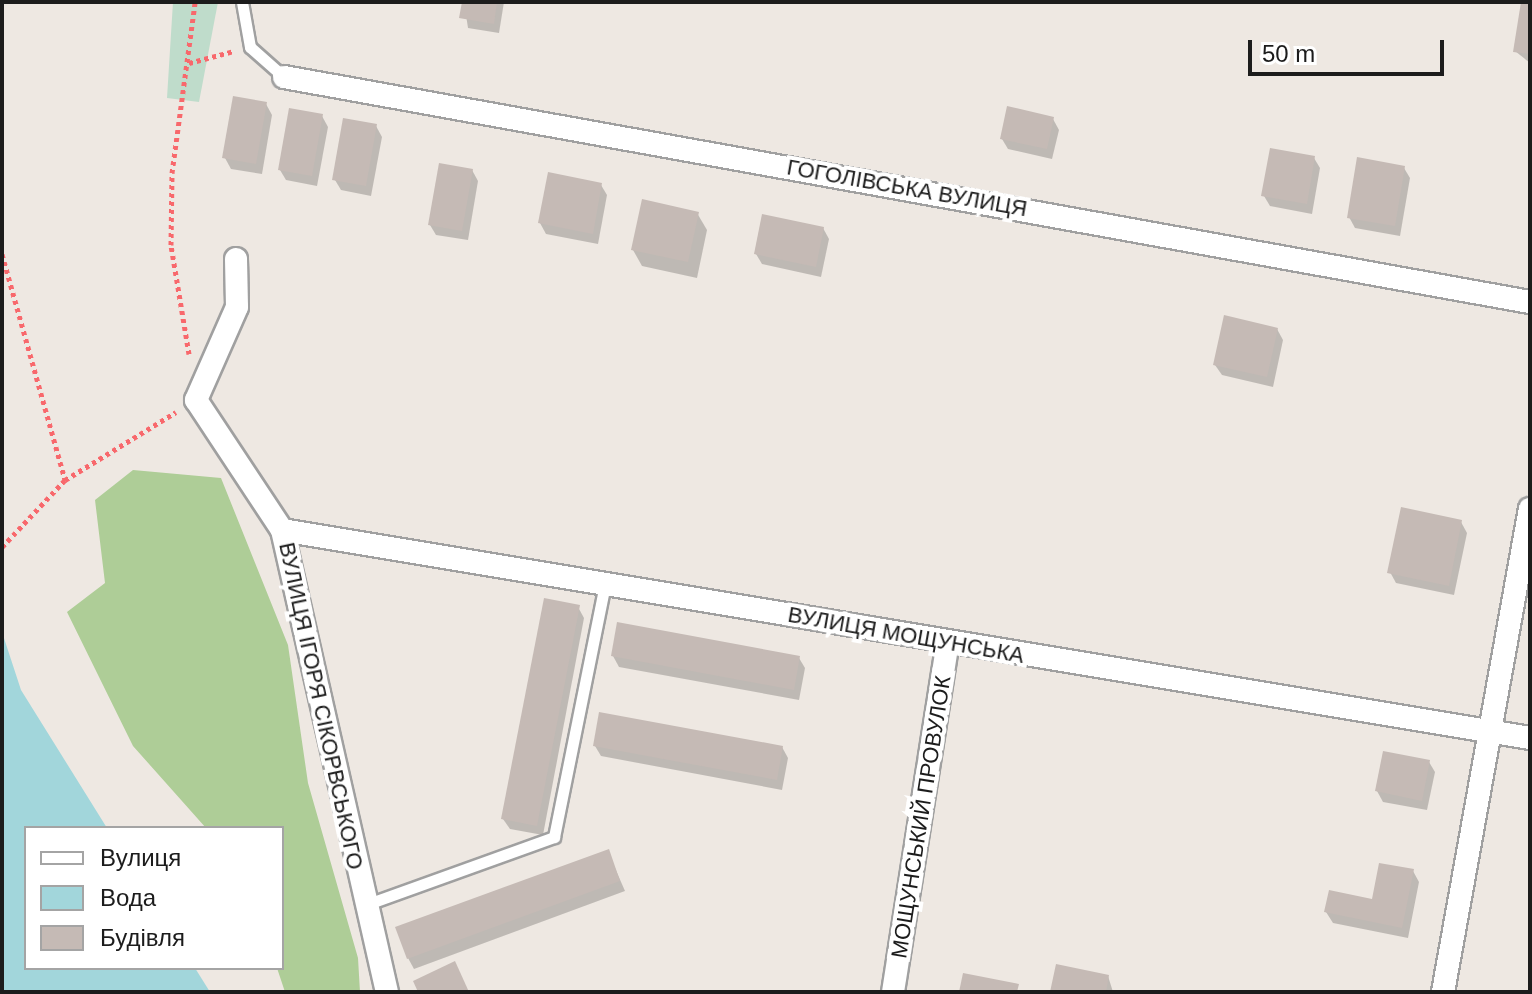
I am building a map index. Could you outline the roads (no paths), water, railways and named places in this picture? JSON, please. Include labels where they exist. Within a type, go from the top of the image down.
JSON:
[{"type":"street","name":"ГОГОЛІВСЬКА ВУЛИЦЯ","points":[[284,77],[1530,302]]},
{"type":"street","name":"ВУЛИЦЯ ІГОРЯ СІКОРВСЬКОГО","points":[[236,259],[237,307],[196,400],[282,530],[387,992]]},
{"type":"street","points":[[1443,992],[1530,509]]},
{"type":"street","name":"ВУЛИЦЯ МОЩУНСЬКА","points":[[282,530],[1530,738]]},
{"type":"street","name":"МОЩУНСЬКИЙ ПРОВУЛОК","points":[[893,992],[948,642]]},
{"type":"lane","points":[[242,2],[250,47],[284,77]]},
{"type":"lane","points":[[365,905],[554,837],[605,584]]},
{"type":"water","points":[[2,632],[21,690],[106,826],[24,826],[24,970],[196,970],[210,992],[2,992]]}]
